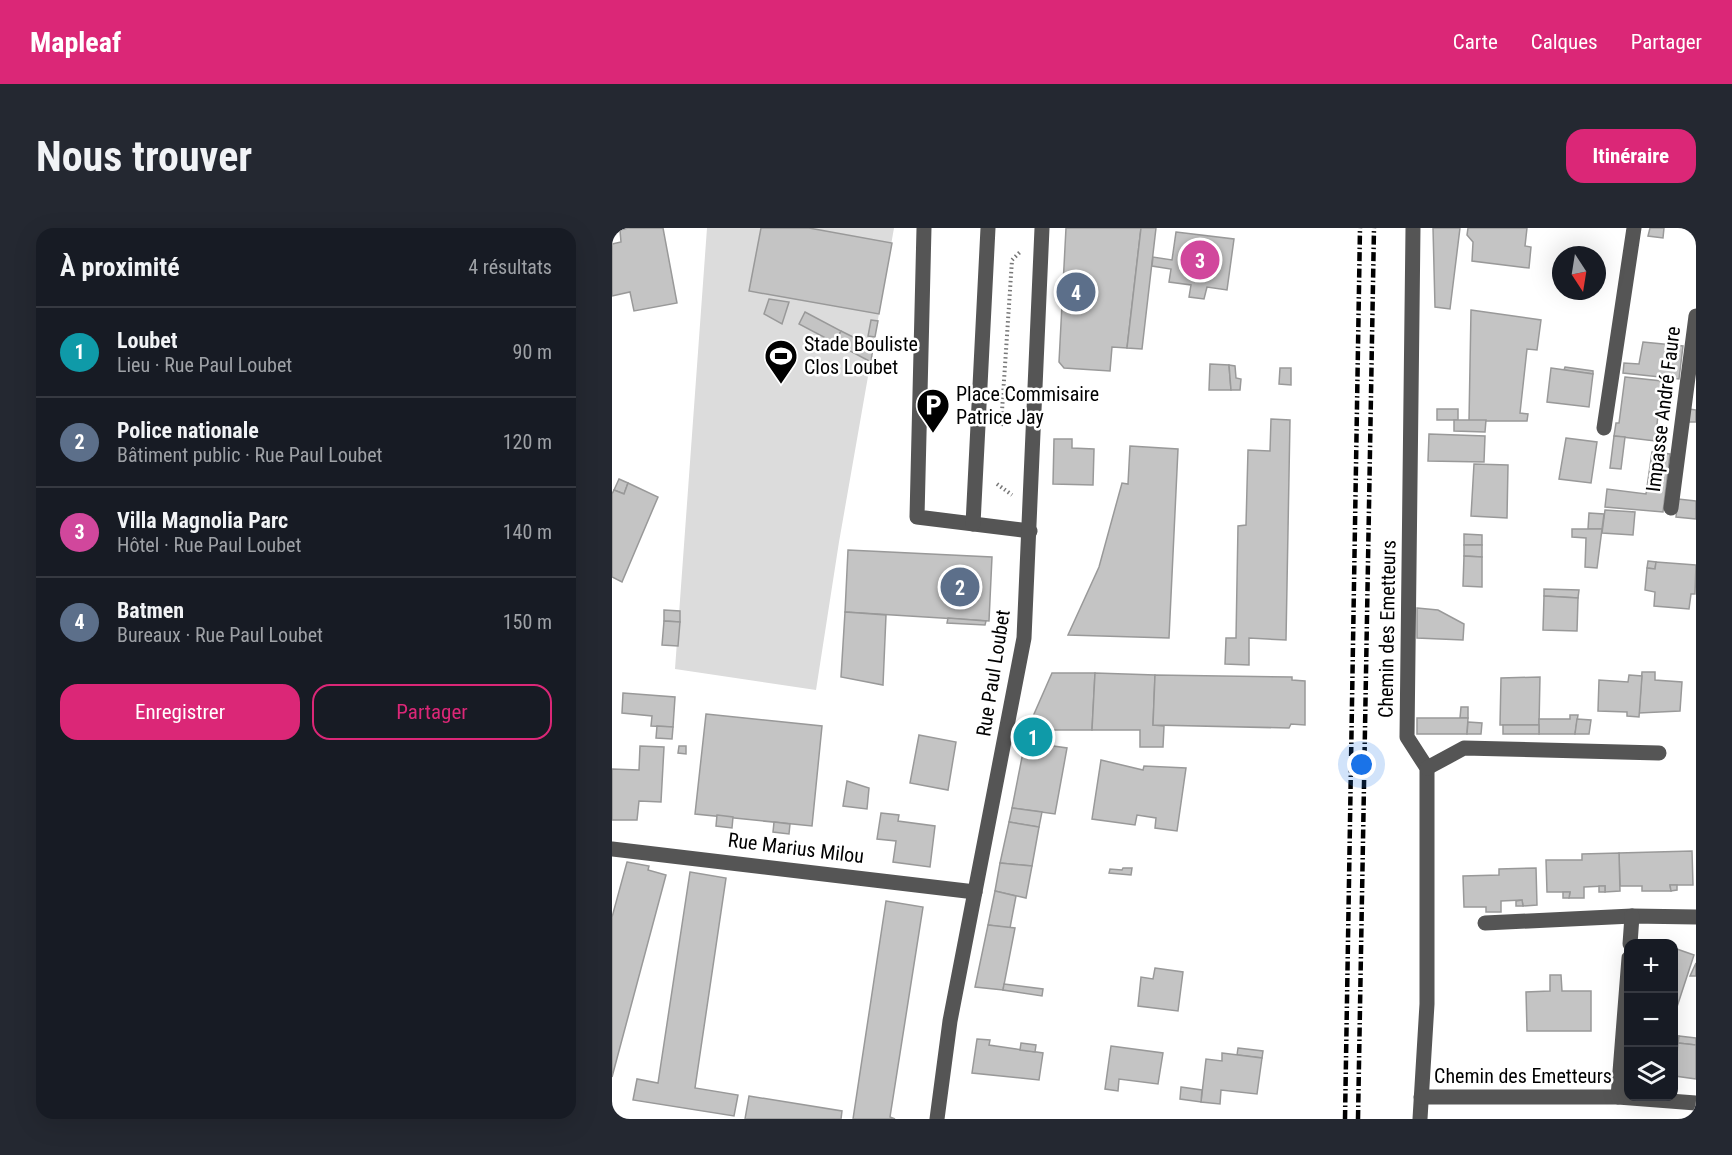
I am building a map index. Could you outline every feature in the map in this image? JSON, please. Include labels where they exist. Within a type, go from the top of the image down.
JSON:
[{"type":"street","points":[[924,228],[917,517],[1030,531]]},
{"type":"street","points":[[973,524],[988,228]]},
{"type":"street","name":"Rue Paul Loubet","points":[[937,1119],[950,1022],[1023,638],[1030,531],[1042,228]]},
{"type":"street","name":"Chemin des Emetteurs","points":[[1413,228],[1407,737],[1427,768],[1427,1004],[1420,1119]]},
{"type":"street","points":[[1604,428],[1634,228]]},
{"type":"street","name":"Impasse André Faure","points":[[1671,508],[1696,316]]},
{"type":"street","points":[[1427,768],[1464,748],[1659,753]]},
{"type":"street","name":"Rue Marius Milou","points":[[612,849],[975,892]]},
{"type":"street","points":[[1485,923],[1632,915],[1696,917]]},
{"type":"street","points":[[1630,939],[1632,915]]},
{"type":"street","points":[[1618,1096],[1626,993]]},
{"type":"street","name":"Chemin des Emetteurs","points":[[1421,1097],[1618,1096],[1696,1103]]},
{"type":"path","points":[[1000,431],[1012,260],[1027,244]]},
{"type":"path","points":[[997,475],[996,486],[1030,506]]},
{"type":"shaded area","name":"Stade Bouliste Clos Loubet","points":[[707,228],[894,228],[839,542],[816,690],[675,669]]},
{"type":"building","points":[[663,228],[677,303],[634,311],[630,292],[612,296],[612,244],[621,242],[620,230]]},
{"type":"building","points":[[761,228],[809,228],[892,243],[879,314],[749,291]]},
{"type":"building","points":[[1066,228],[1141,228],[1127,348],[1112,347],[1110,371],[1064,368],[1059,362]]},
{"type":"building","points":[[1141,228],[1156,228],[1142,349],[1127,348]]},
{"type":"building","points":[[1433,228],[1460,228],[1450,309],[1435,307]]},
{"type":"building","points":[[1468,228],[1527,228],[1525,246],[1531,247],[1529,268],[1472,261],[1473,242],[1467,235]]},
{"type":"building","points":[[1650,228],[1664,228],[1663,238],[1648,236]]},
{"type":"building","points":[[1176,232],[1234,239],[1227,290],[1207,287],[1204,299],[1189,297],[1191,285],[1169,282],[1171,269],[1152,266],[1153,257],[1172,260]]},
{"type":"building","points":[[769,299],[789,302],[782,324],[764,314]]},
{"type":"building","points":[[1471,310],[1541,320],[1537,350],[1527,349],[1520,413],[1528,414],[1527,421],[1469,421]]},
{"type":"building","points":[[805,312],[841,331],[835,343],[799,324]]},
{"type":"building","points":[[871,320],[878,321],[875,337],[868,336]]},
{"type":"building","points":[[841,331],[873,347],[871,362],[835,343]]},
{"type":"building","points":[[1643,342],[1683,346],[1679,379],[1623,373],[1624,363],[1639,364]]},
{"type":"building","points":[[1210,364],[1229,365],[1231,390],[1209,390]]},
{"type":"building","points":[[1229,365],[1235,366],[1236,378],[1241,379],[1240,390],[1231,390]]},
{"type":"building","points":[[1565,367],[1593,371],[1593,374],[1564,370]]},
{"type":"building","points":[[1280,368],[1291,368],[1291,385],[1279,384]]},
{"type":"building","points":[[1551,368],[1593,374],[1589,407],[1547,402]]},
{"type":"building","points":[[1625,377],[1662,381],[1655,441],[1614,436],[1616,423],[1619,423]]},
{"type":"building","points":[[1437,409],[1458,409],[1458,420],[1437,420]]},
{"type":"building","points":[[1689,409],[1696,410],[1696,422],[1688,422]]},
{"type":"building","points":[[1271,419],[1290,420],[1286,640],[1249,638],[1249,665],[1225,664],[1226,638],[1236,638],[1238,526],[1246,525],[1248,450],[1270,451]]},
{"type":"building","points":[[1454,420],[1486,420],[1485,432],[1454,431]]},
{"type":"building","points":[[1429,434],[1485,436],[1484,462],[1428,461]]},
{"type":"building","points":[[1614,436],[1625,437],[1621,469],[1610,468]]},
{"type":"building","points":[[1566,438],[1597,442],[1591,483],[1559,479]]},
{"type":"building","points":[[1054,439],[1072,439],[1072,448],[1094,449],[1093,485],[1053,484]]},
{"type":"building","points":[[1130,446],[1178,449],[1169,638],[1068,635],[1099,567],[1122,483],[1128,484]]},
{"type":"building","points":[[1652,452],[1670,454],[1663,512],[1605,507],[1607,489],[1646,494]]},
{"type":"building","points":[[1474,464],[1508,465],[1507,518],[1471,516]]},
{"type":"building","points":[[619,479],[628,483],[624,494],[614,490]]},
{"type":"building","points":[[628,483],[658,497],[622,582],[612,577],[612,494],[614,490],[624,494]]},
{"type":"building","points":[[1678,499],[1696,501],[1696,519],[1676,517]]},
{"type":"building","points":[[1605,510],[1635,512],[1633,535],[1602,533]]},
{"type":"building","points":[[1589,513],[1604,514],[1602,529],[1588,529]]},
{"type":"building","points":[[1572,529],[1602,529],[1597,568],[1585,567],[1586,538],[1572,537]]},
{"type":"building","points":[[1464,534],[1482,535],[1482,545],[1464,545]]},
{"type":"building","points":[[1464,545],[1482,545],[1482,557],[1464,556]]},
{"type":"building","points":[[848,550],[992,557],[989,621],[845,612]]},
{"type":"building","points":[[1464,556],[1482,557],[1482,587],[1463,586]]},
{"type":"building","points":[[1648,561],[1656,562],[1655,569],[1647,568]]},
{"type":"building","points":[[1656,562],[1696,565],[1695,594],[1691,594],[1689,609],[1654,606],[1655,592],[1645,590],[1647,568],[1655,569]]},
{"type":"building","points":[[1544,589],[1579,590],[1578,598],[1544,596]]},
{"type":"building","points":[[1544,596],[1578,598],[1577,631],[1543,630]]},
{"type":"building","points":[[1417,608],[1438,610],[1464,624],[1463,640],[1417,638]]},
{"type":"building","points":[[664,610],[680,611],[680,622],[664,621]]},
{"type":"building","points":[[845,612],[886,615],[883,685],[841,677]]},
{"type":"building","points":[[948,618],[986,621],[985,625],[947,623]]},
{"type":"building","points":[[664,621],[680,622],[678,646],[662,645]]},
{"type":"building","points":[[1642,672],[1655,672],[1655,680],[1682,682],[1680,711],[1639,713]]},
{"type":"building","points":[[1052,673],[1095,673],[1092,730],[1027,730]]},
{"type":"building","points":[[1095,673],[1155,675],[1153,725],[1164,726],[1163,747],[1140,747],[1140,730],[1092,730]]},
{"type":"building","points":[[1155,675],[1292,677],[1292,680],[1305,681],[1305,725],[1291,724],[1289,728],[1153,725]]},
{"type":"building","points":[[1629,675],[1642,676],[1639,717],[1627,716],[1627,712],[1598,711],[1599,680],[1628,682]]},
{"type":"building","points":[[1540,677],[1539,725],[1500,725],[1501,678]]},
{"type":"building","points":[[623,693],[675,697],[673,727],[651,726],[652,716],[622,713]]},
{"type":"building","points":[[1461,707],[1468,707],[1468,718],[1460,718]]},
{"type":"building","points":[[706,714],[822,726],[812,826],[695,814]]},
{"type":"building","points":[[1570,715],[1578,715],[1575,734],[1539,734],[1539,719],[1570,719]]},
{"type":"building","points":[[1417,718],[1468,718],[1467,734],[1417,734]]},
{"type":"building","points":[[1577,719],[1591,720],[1589,734],[1575,734]]},
{"type":"building","points":[[1468,722],[1482,723],[1481,734],[1467,734]]},
{"type":"building","points":[[1503,725],[1539,725],[1539,734],[1503,734]]},
{"type":"building","points":[[657,726],[673,727],[672,739],[656,738]]},
{"type":"building","points":[[1027,730],[1040,731],[1038,744],[1025,742]]},
{"type":"building","points":[[919,735],[956,742],[948,790],[910,783]]},
{"type":"building","points":[[1025,742],[1067,748],[1055,814],[1012,808]]},
{"type":"building","points":[[640,746],[664,747],[661,802],[639,801],[637,820],[612,820],[612,769],[639,770]]},
{"type":"building","points":[[679,746],[686,746],[686,754],[678,753]]},
{"type":"building","points":[[1101,760],[1143,770],[1144,766],[1186,768],[1177,831],[1155,828],[1156,818],[1137,815],[1135,825],[1092,819]]},
{"type":"building","points":[[847,781],[869,788],[867,809],[843,806]]},
{"type":"building","points":[[1012,808],[1042,812],[1039,827],[1009,822]]},
{"type":"building","points":[[881,813],[899,815],[898,821],[935,826],[930,867],[893,862],[896,841],[877,839]]},
{"type":"building","points":[[717,815],[733,817],[732,828],[716,826]]},
{"type":"building","points":[[774,822],[790,824],[789,834],[773,832]]},
{"type":"building","points":[[1009,822],[1039,827],[1032,866],[1000,863]]},
{"type":"building","points":[[1692,851],[1693,885],[1670,885],[1671,891],[1642,891],[1642,886],[1620,886],[1619,853]]},
{"type":"building","points":[[1619,853],[1620,891],[1605,892],[1605,886],[1584,887],[1584,898],[1569,898],[1570,892],[1547,892],[1546,860],[1582,860],[1582,854]]},
{"type":"building","points":[[627,862],[649,866],[648,870],[666,875],[612,1077],[612,917]]},
{"type":"building","points":[[1000,863],[1032,866],[1026,898],[995,891]]},
{"type":"building","points":[[1132,868],[1131,875],[1109,873],[1110,869],[1122,870]]},
{"type":"building","points":[[1536,868],[1537,905],[1523,906],[1522,900],[1501,901],[1501,912],[1486,912],[1486,907],[1464,907],[1463,876],[1499,875],[1499,869]]},
{"type":"building","points":[[690,872],[726,878],[695,1088],[738,1095],[734,1116],[633,1100],[637,1079],[658,1083]]},
{"type":"building","points":[[1670,885],[1677,885],[1677,890],[1671,891]]},
{"type":"building","points":[[1599,886],[1605,886],[1605,892],[1599,892]]},
{"type":"building","points":[[995,891],[1016,896],[1010,928],[988,925]]},
{"type":"building","points":[[1563,892],[1570,892],[1569,898],[1563,898]]},
{"type":"building","points":[[1522,900],[1523,906],[1516,906],[1516,901]]},
{"type":"building","points":[[886,901],[923,907],[890,1117],[895,1119],[853,1119]]},
{"type":"building","points":[[988,925],[1015,928],[1003,990],[975,987]]},
{"type":"building","points":[[1678,949],[1694,955],[1678,1004]]},
{"type":"building","points":[[1696,963],[1696,976],[1690,976]]},
{"type":"building","points":[[1155,968],[1183,972],[1178,1011],[1138,1006],[1141,977],[1153,979]]},
{"type":"building","points":[[1550,975],[1561,975],[1562,991],[1591,991],[1591,1031],[1527,1031],[1526,992],[1550,991]]},
{"type":"building","points":[[1004,984],[1043,989],[1042,996],[1003,990]]},
{"type":"building","points":[[1679,1036],[1696,1038],[1696,1045],[1678,1043]]},
{"type":"building","points":[[977,1039],[990,1040],[989,1045],[1043,1053],[1039,1080],[972,1073]]},
{"type":"building","points":[[1021,1043],[1036,1045],[1035,1052],[1020,1050]]},
{"type":"building","points":[[1678,1043],[1696,1045],[1696,1079],[1678,1076]]},
{"type":"building","points":[[1111,1046],[1163,1053],[1158,1084],[1119,1079],[1118,1091],[1105,1089]]},
{"type":"building","points":[[1238,1048],[1263,1051],[1262,1058],[1237,1055]]},
{"type":"building","points":[[1222,1053],[1262,1058],[1257,1094],[1221,1090],[1220,1104],[1201,1102],[1206,1059],[1222,1061]]},
{"type":"building","points":[[1181,1087],[1202,1090],[1201,1102],[1180,1099]]},
{"type":"building","points":[[749,1096],[842,1111],[841,1119],[745,1119]]},
{"type":"railway","points":[[1345,1119],[1360,228]]},
{"type":"railway","points":[[1358,1119],[1374,228]]},
{"type":"place","name":"Villa Magnolia Parc","points":[[1200,260]]},
{"type":"place","name":"Batmen","points":[[1076,292]]},
{"type":"place","name":"Stade Bouliste Clos Loubet","points":[[781,385]]},
{"type":"place","name":"Place Commisaire Patrice Jay","points":[[933,434]]},
{"type":"place","name":"Police nationale","points":[[960,587]]},
{"type":"place","name":"Loubet","points":[[1033,737]]}]
